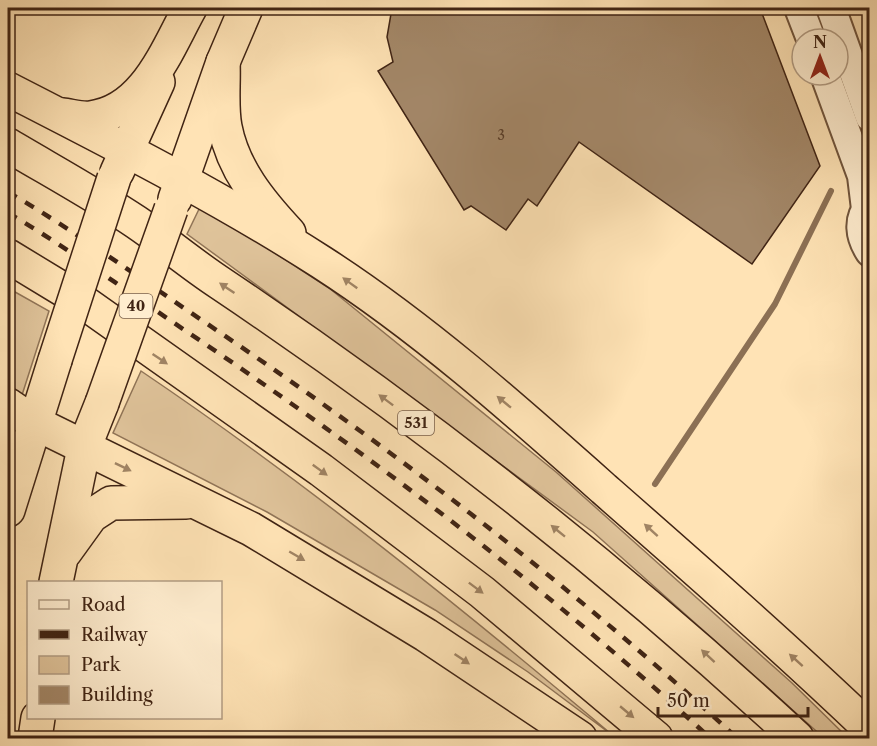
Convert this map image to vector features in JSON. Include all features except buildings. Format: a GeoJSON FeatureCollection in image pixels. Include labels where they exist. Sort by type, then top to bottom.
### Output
{"type":"FeatureCollection","features":[{"type":"Feature","properties":{"kind":"highway"},"geometry":{"type":"LineString","coordinates":[[58,115],[89,118],[113,112],[134,99],[152,77],[192,8]]}},
{"type":"Feature","properties":{"kind":"highway"},"geometry":{"type":"LineString","coordinates":[[8,507],[20,414],[55,360],[120,164],[192,8]]}},
{"type":"Feature","properties":{"kind":"highway","name":"40"},"geometry":{"type":"LineString","coordinates":[[57,572],[84,448],[223,62],[246,8]]}},
{"type":"Feature","properties":{"kind":"highway"},"geometry":{"type":"LineString","coordinates":[[223,62],[224,125],[233,160],[269,211],[321,262],[404,321],[520,415],[870,729]]}},
{"type":"Feature","properties":{"kind":"highway"},"geometry":{"type":"LineString","coordinates":[[8,88],[58,115],[120,164],[177,195],[321,262]]}},
{"type":"Feature","properties":{"kind":"highway","name":"531"},"geometry":{"type":"LineString","coordinates":[[8,145],[135,222],[378,393],[631,589],[797,738]]}},
{"type":"Feature","properties":{"kind":"highway"},"geometry":{"type":"LineString","coordinates":[[8,256],[82,301],[321,470],[482,592],[656,738]]}},
{"type":"Feature","properties":{"kind":"highway"},"geometry":{"type":"LineString","coordinates":[[20,414],[250,529],[426,634],[580,738]]}},
{"type":"Feature","properties":{"kind":"highway"},"geometry":{"type":"LineString","coordinates":[[57,572],[91,516],[111,503],[195,502]]}},
{"type":"Feature","properties":{"kind":"highway"},"geometry":{"type":"LineString","coordinates":[[36,738],[38,719]]}},
{"type":"Feature","properties":{"kind":"street"},"geometry":{"type":"LineString","coordinates":[[799,8],[806,27]]}},
{"type":"Feature","properties":{"kind":"street"},"geometry":{"type":"LineString","coordinates":[[831,8],[870,117]]}},
{"type":"Feature","properties":{"kind":"street"},"geometry":{"type":"LineString","coordinates":[[829,87],[862,176],[868,207],[861,231],[870,252]]}},
{"type":"Feature","properties":{"kind":"green space"},"geometry":{"type":"Polygon","coordinates":[[[201,205],[329,288],[556,472],[792,683],[848,738],[824,738],[593,532],[187,234],[201,205]]]}},
{"type":"Feature","properties":{"kind":"green space"},"geometry":{"type":"Polygon","coordinates":[[[8,288],[49,311],[22,395],[8,385],[8,288]]]}},
{"type":"Feature","properties":{"kind":"green space"},"geometry":{"type":"Polygon","coordinates":[[[141,371],[324,502],[501,642],[616,738],[528,672],[435,610],[267,512],[113,433],[141,371]]]}},
{"type":"Feature","properties":{"kind":"waterway"},"geometry":{"type":"LineString","coordinates":[[655,484],[775,304],[831,191]]}},
{"type":"Feature","properties":{"kind":"railway"},"geometry":{"type":"LineString","coordinates":[[8,192],[58,222],[273,369],[410,468],[478,519],[610,626],[737,738]]}},
{"type":"Feature","properties":{"kind":"railway"},"geometry":{"type":"LineString","coordinates":[[8,213],[77,256],[325,427],[391,476],[586,629],[710,738]]}}]}
